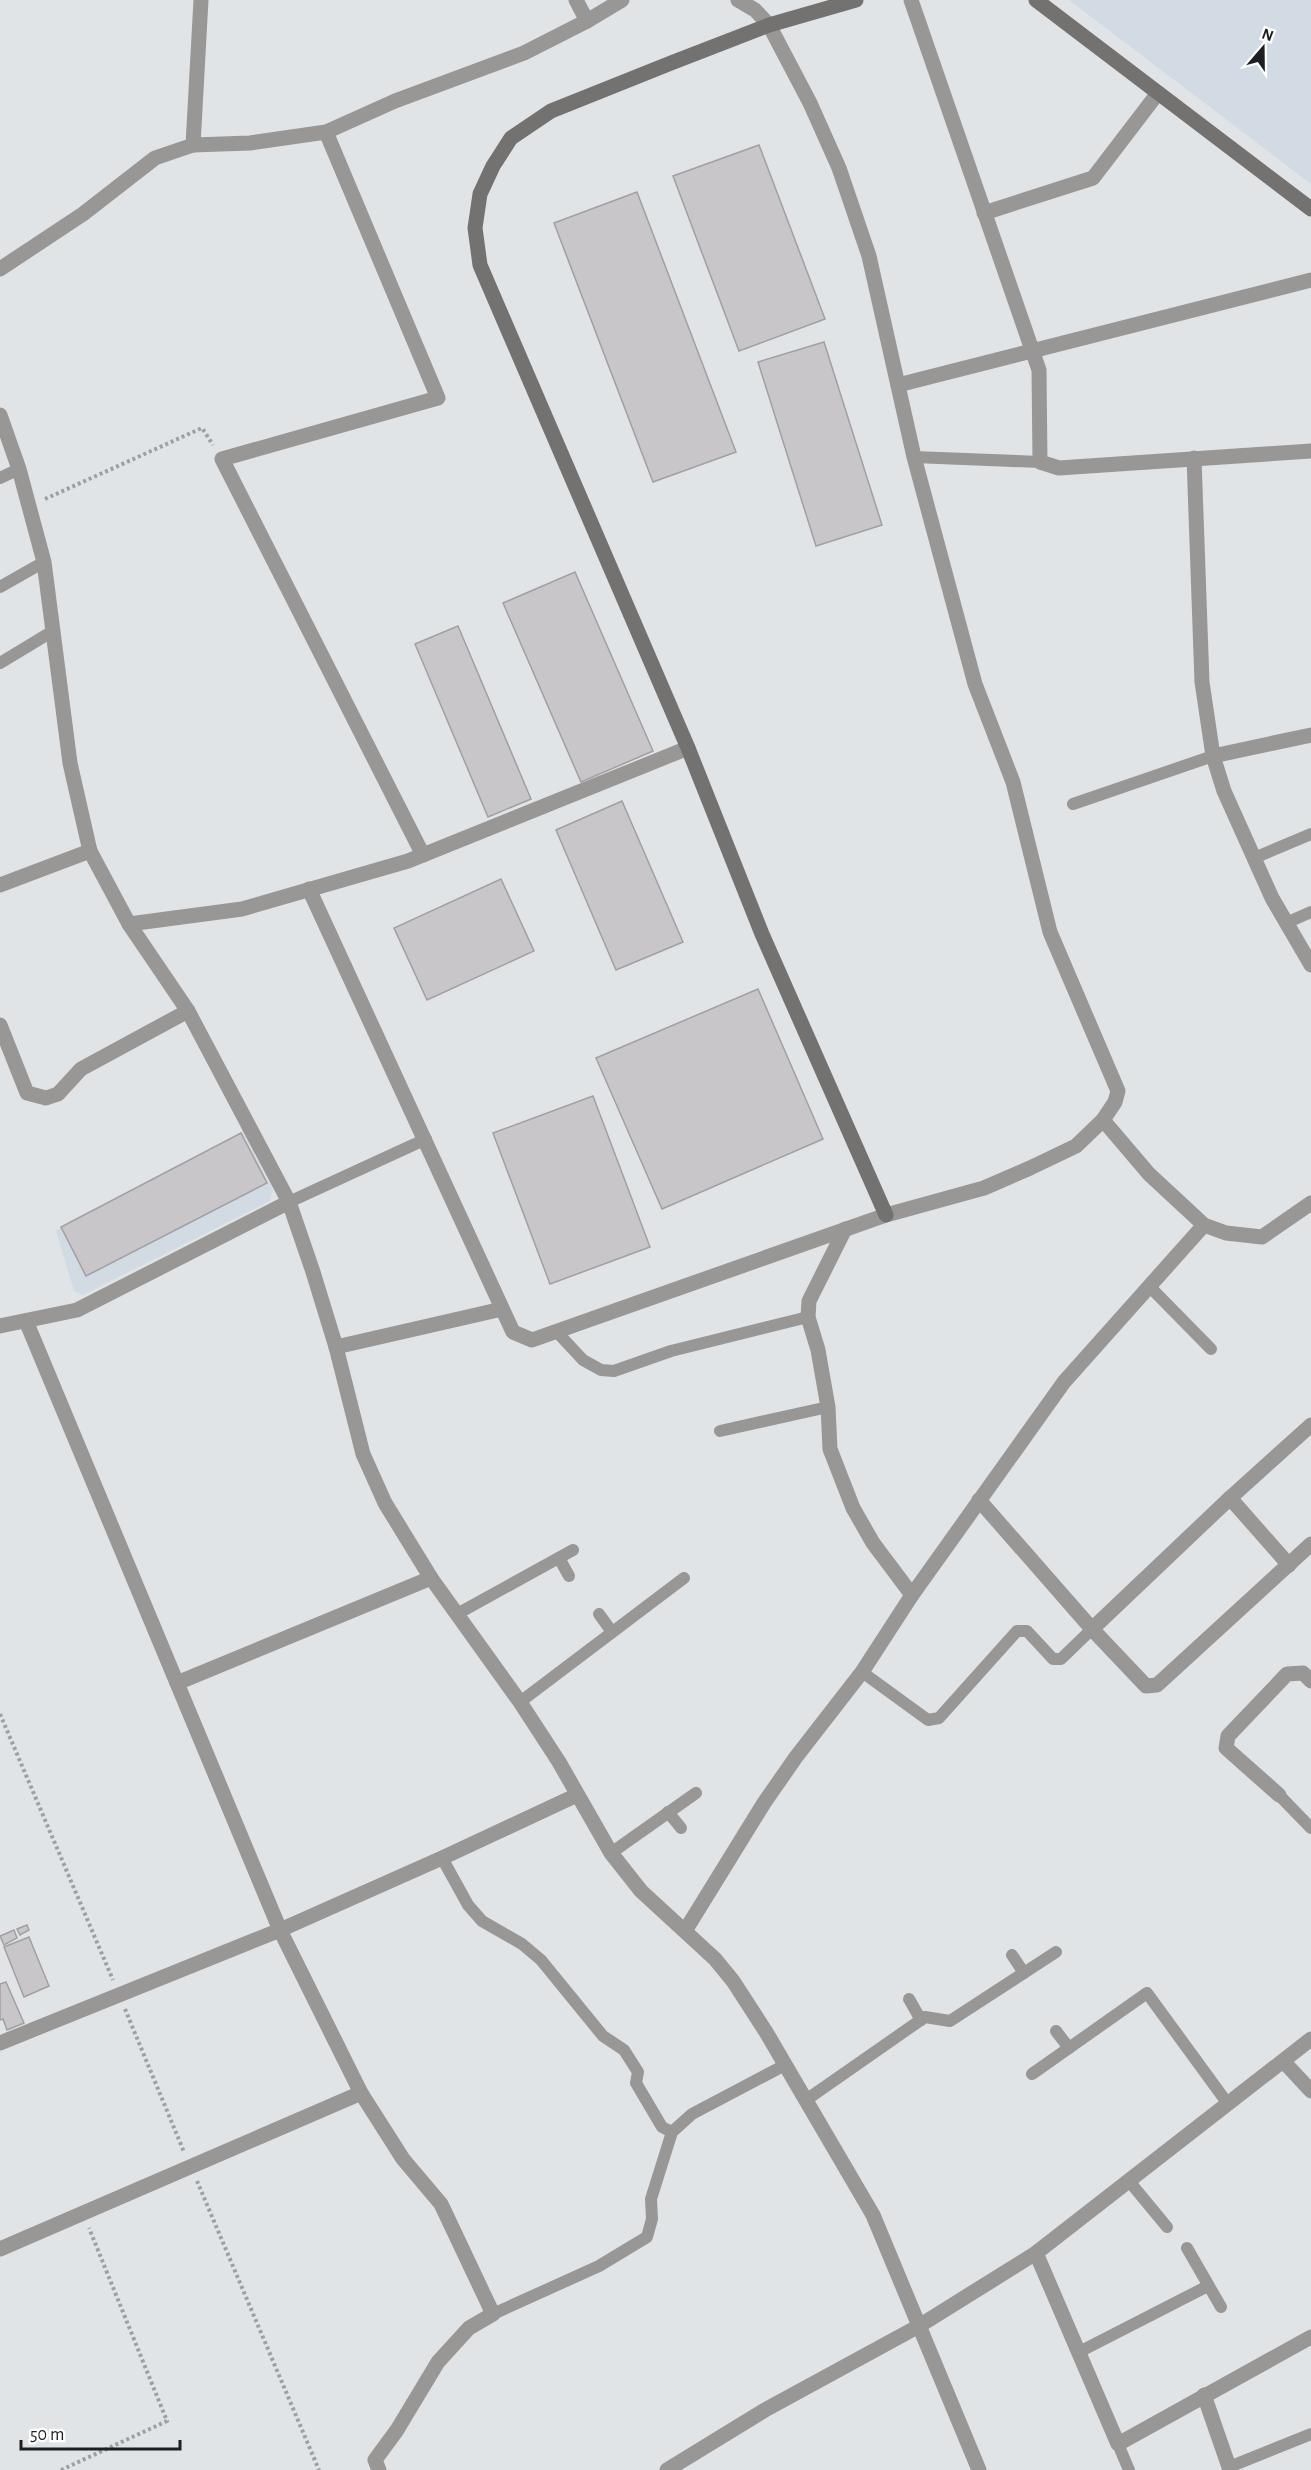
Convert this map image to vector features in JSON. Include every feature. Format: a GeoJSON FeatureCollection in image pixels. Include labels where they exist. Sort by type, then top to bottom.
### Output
{"type":"FeatureCollection","features":[{"type":"Feature","properties":{"kind":"street"},"geometry":{"type":"LineString","coordinates":[[193,145],[201,0]]}},
{"type":"Feature","properties":{"kind":"street"},"geometry":{"type":"LineString","coordinates":[[576,0],[587,21]]}},
{"type":"Feature","properties":{"kind":"street"},"geometry":{"type":"LineString","coordinates":[[0,269],[83,214],[155,158],[193,145],[250,143],[326,132],[395,101],[524,53],[587,21],[622,0]]}},
{"type":"Feature","properties":{"kind":"street"},"geometry":{"type":"LineString","coordinates":[[309,889],[513,1332],[532,1340],[886,1215],[984,1188],[1076,1146],[1102,1120],[1115,1102],[1118,1091],[1050,933],[1013,782],[975,684],[914,457],[869,256],[839,168],[810,103],[769,25],[755,10],[738,0]]}},
{"type":"Feature","properties":{"kind":"street"},"geometry":{"type":"LineString","coordinates":[[856,0],[769,25],[551,111],[511,138],[493,166],[480,194],[475,228],[480,265],[688,748],[762,934],[886,1215]]}},
{"type":"Feature","properties":{"kind":"street"},"geometry":{"type":"LineString","coordinates":[[911,0],[1040,370],[1040,462],[1059,468],[1311,451]]}},
{"type":"Feature","properties":{"kind":"street"},"geometry":{"type":"LineString","coordinates":[[1036,0],[1311,209]]}},
{"type":"Feature","properties":{"kind":"street"},"geometry":{"type":"LineString","coordinates":[[984,213],[1093,178],[1158,93]]}},
{"type":"Feature","properties":{"kind":"street"},"geometry":{"type":"LineString","coordinates":[[326,132],[438,398],[222,459],[423,855]]}},
{"type":"Feature","properties":{"kind":"street"},"geometry":{"type":"LineString","coordinates":[[898,386],[1311,280]]}},
{"type":"Feature","properties":{"kind":"street"},"geometry":{"type":"LineString","coordinates":[[0,415],[20,469],[44,562],[70,763],[90,851],[129,924],[188,1011],[289,1202],[336,1347],[363,1454],[385,1503],[431,1578],[520,1702],[559,1762],[611,1853],[641,1892],[715,1959],[733,1981],[785,2065],[873,2215],[979,2470]]}},
{"type":"Feature","properties":{"kind":"street"},"geometry":{"type":"LineString","coordinates":[[1194,458],[1202,682],[1213,756],[1224,791],[1254,858],[1286,923],[1311,965]]}},
{"type":"Feature","properties":{"kind":"street"},"geometry":{"type":"LineString","coordinates":[[1213,756],[1311,735]]}},
{"type":"Feature","properties":{"kind":"street"},"geometry":{"type":"LineString","coordinates":[[129,924],[242,909],[423,855],[688,748]]}},
{"type":"Feature","properties":{"kind":"street"},"geometry":{"type":"LineString","coordinates":[[0,885],[90,851]]}},
{"type":"Feature","properties":{"kind":"street"},"geometry":{"type":"LineString","coordinates":[[0,1025],[27,1093],[46,1098],[58,1094],[81,1069],[188,1011]]}},
{"type":"Feature","properties":{"kind":"street"},"geometry":{"type":"LineString","coordinates":[[1102,1120],[1149,1174],[1204,1225],[1226,1233],[1262,1237],[1311,1203]]}},
{"type":"Feature","properties":{"kind":"street"},"geometry":{"type":"LineString","coordinates":[[0,1326],[77,1310],[289,1202]]}},
{"type":"Feature","properties":{"kind":"street"},"geometry":{"type":"LineString","coordinates":[[685,1931],[796,1757],[862,1672],[912,1594],[1064,1382],[1204,1225]]}},
{"type":"Feature","properties":{"kind":"street"},"geometry":{"type":"LineString","coordinates":[[845,1229],[809,1301],[808,1317],[818,1350],[828,1407],[830,1449],[853,1508],[873,1543],[912,1594]]}},
{"type":"Feature","properties":{"kind":"street"},"geometry":{"type":"LineString","coordinates":[[336,1347],[502,1309]]}},
{"type":"Feature","properties":{"kind":"street"},"geometry":{"type":"LineString","coordinates":[[26,1321],[280,1930],[361,2093],[403,2159],[441,2204],[494,2314],[469,2328],[438,2362],[397,2430],[375,2460],[379,2470]]}},
{"type":"Feature","properties":{"kind":"street"},"geometry":{"type":"LineString","coordinates":[[1092,1629],[1230,1497],[1311,1425]]}},
{"type":"Feature","properties":{"kind":"street"},"geometry":{"type":"LineString","coordinates":[[1230,1497],[1289,1565]]}},
{"type":"Feature","properties":{"kind":"street"},"geometry":{"type":"LineString","coordinates":[[979,1500],[1092,1629],[1146,1686],[1157,1685],[1311,1544]]}},
{"type":"Feature","properties":{"kind":"street"},"geometry":{"type":"LineString","coordinates":[[177,1683],[431,1578]]}},
{"type":"Feature","properties":{"kind":"street"},"geometry":{"type":"LineString","coordinates":[[1279,1795],[1226,1748],[1228,1736],[1287,1674],[1303,1673],[1311,1681]]}},
{"type":"Feature","properties":{"kind":"street"},"geometry":{"type":"LineString","coordinates":[[0,2043],[280,1930],[577,1795]]}},
{"type":"Feature","properties":{"kind":"street"},"geometry":{"type":"LineString","coordinates":[[667,2470],[765,2410],[919,2326],[1036,2253],[1311,2039]]}},
{"type":"Feature","properties":{"kind":"street"},"geometry":{"type":"LineString","coordinates":[[1284,2062],[1311,2091]]}},
{"type":"Feature","properties":{"kind":"street"},"geometry":{"type":"LineString","coordinates":[[0,2249],[361,2093]]}},
{"type":"Feature","properties":{"kind":"street"},"geometry":{"type":"LineString","coordinates":[[1036,2253],[1118,2444],[1311,2337]]}},
{"type":"Feature","properties":{"kind":"street"},"geometry":{"type":"LineString","coordinates":[[1204,2395],[1229,2469]]}},
{"type":"Feature","properties":{"kind":"lane"},"geometry":{"type":"LineString","coordinates":[[914,457],[1040,462]]}},
{"type":"Feature","properties":{"kind":"lane"},"geometry":{"type":"LineString","coordinates":[[0,478],[20,469]]}},
{"type":"Feature","properties":{"kind":"lane"},"geometry":{"type":"LineString","coordinates":[[0,586],[44,562]]}},
{"type":"Feature","properties":{"kind":"lane"},"geometry":{"type":"LineString","coordinates":[[0,663],[53,631]]}},
{"type":"Feature","properties":{"kind":"lane"},"geometry":{"type":"LineString","coordinates":[[1073,804],[1213,756]]}},
{"type":"Feature","properties":{"kind":"lane"},"geometry":{"type":"LineString","coordinates":[[1254,858],[1311,834]]}},
{"type":"Feature","properties":{"kind":"lane"},"geometry":{"type":"LineString","coordinates":[[1286,923],[1311,912]]}},
{"type":"Feature","properties":{"kind":"lane"},"geometry":{"type":"LineString","coordinates":[[289,1202],[426,1139]]}},
{"type":"Feature","properties":{"kind":"lane"},"geometry":{"type":"LineString","coordinates":[[1149,1286],[1211,1348]]}},
{"type":"Feature","properties":{"kind":"lane"},"geometry":{"type":"LineString","coordinates":[[556,1331],[583,1360],[601,1370],[614,1371],[671,1351],[808,1317]]}},
{"type":"Feature","properties":{"kind":"lane"},"geometry":{"type":"LineString","coordinates":[[720,1431],[828,1407]]}},
{"type":"Feature","properties":{"kind":"lane"},"geometry":{"type":"LineString","coordinates":[[457,1614],[573,1550]]}},
{"type":"Feature","properties":{"kind":"lane"},"geometry":{"type":"LineString","coordinates":[[559,1558],[569,1576]]}},
{"type":"Feature","properties":{"kind":"lane"},"geometry":{"type":"LineString","coordinates":[[520,1702],[684,1578]]}},
{"type":"Feature","properties":{"kind":"lane"},"geometry":{"type":"LineString","coordinates":[[599,1614],[612,1632]]}},
{"type":"Feature","properties":{"kind":"lane"},"geometry":{"type":"LineString","coordinates":[[862,1672],[928,1720],[939,1718],[1017,1631],[1028,1631],[1053,1659],[1060,1659],[1092,1629]]}},
{"type":"Feature","properties":{"kind":"lane"},"geometry":{"type":"LineString","coordinates":[[611,1853],[696,1793]]}},
{"type":"Feature","properties":{"kind":"lane"},"geometry":{"type":"LineString","coordinates":[[1279,1795],[1311,1828]]}},
{"type":"Feature","properties":{"kind":"lane"},"geometry":{"type":"LineString","coordinates":[[669,1812],[681,1828]]}},
{"type":"Feature","properties":{"kind":"lane"},"geometry":{"type":"LineString","coordinates":[[442,1858],[468,1905],[482,1920],[522,1944],[541,1960],[603,2036],[624,2050],[638,2072],[636,2083],[662,2127],[672,2132]]}},
{"type":"Feature","properties":{"kind":"lane"},"geometry":{"type":"LineString","coordinates":[[806,2100],[921,2020],[925,2018],[950,2021],[1056,1952]]}},
{"type":"Feature","properties":{"kind":"lane"},"geometry":{"type":"LineString","coordinates":[[1012,1955],[1024,1973]]}},
{"type":"Feature","properties":{"kind":"lane"},"geometry":{"type":"LineString","coordinates":[[1032,2074],[1147,1993],[1228,2104]]}},
{"type":"Feature","properties":{"kind":"lane"},"geometry":{"type":"LineString","coordinates":[[909,1999],[921,2020]]}},
{"type":"Feature","properties":{"kind":"lane"},"geometry":{"type":"LineString","coordinates":[[1056,2031],[1069,2048]]}},
{"type":"Feature","properties":{"kind":"lane"},"geometry":{"type":"LineString","coordinates":[[494,2314],[599,2266],[647,2237],[652,2219],[651,2199],[672,2132],[693,2114],[785,2065]]}},
{"type":"Feature","properties":{"kind":"lane"},"geometry":{"type":"LineString","coordinates":[[1129,2181],[1167,2227]]}},
{"type":"Feature","properties":{"kind":"lane"},"geometry":{"type":"LineString","coordinates":[[1188,2248],[1221,2307]]}},
{"type":"Feature","properties":{"kind":"lane"},"geometry":{"type":"LineString","coordinates":[[1079,2352],[1208,2286]]}},
{"type":"Feature","properties":{"kind":"lane"},"geometry":{"type":"LineString","coordinates":[[1229,2469],[1311,2434]]}},
{"type":"Feature","properties":{"kind":"lane"},"geometry":{"type":"LineString","coordinates":[[1118,2444],[1129,2470]]}},
{"type":"Feature","properties":{"kind":"path"},"geometry":{"type":"LineString","coordinates":[[30,505],[202,428],[222,459]]}},
{"type":"Feature","properties":{"kind":"path"},"geometry":{"type":"LineString","coordinates":[[0,1714],[319,2470]]}},
{"type":"Feature","properties":{"kind":"path"},"geometry":{"type":"LineString","coordinates":[[61,2470],[166,2421],[83,2213]]}},
{"type":"Feature","properties":{"kind":"shaded area"},"geometry":{"type":"Polygon","coordinates":[[[1069,0],[1311,0],[1311,184],[1069,0]]]}},
{"type":"Feature","properties":{"kind":"shaded area"},"geometry":{"type":"Polygon","coordinates":[[[243,1131],[273,1190],[270,1201],[83,1295],[74,1291],[56,1231],[66,1223],[243,1131]]]}},
{"type":"Feature","properties":{"kind":"building"},"geometry":{"type":"Polygon","coordinates":[[[759,145],[825,319],[739,351],[673,176],[759,145]]]}},
{"type":"Feature","properties":{"kind":"building"},"geometry":{"type":"Polygon","coordinates":[[[637,192],[736,452],[653,482],[554,223],[637,192]]]}},
{"type":"Feature","properties":{"kind":"building"},"geometry":{"type":"Polygon","coordinates":[[[824,342],[882,525],[816,546],[758,362],[824,342]]]}},
{"type":"Feature","properties":{"kind":"building"},"geometry":{"type":"Polygon","coordinates":[[[575,572],[653,751],[581,782],[503,603],[575,572]]]}},
{"type":"Feature","properties":{"kind":"building"},"geometry":{"type":"Polygon","coordinates":[[[458,626],[531,799],[488,817],[415,644],[458,626]]]}},
{"type":"Feature","properties":{"kind":"building"},"geometry":{"type":"Polygon","coordinates":[[[622,801],[683,942],[616,970],[556,830],[622,801]]]}},
{"type":"Feature","properties":{"kind":"building"},"geometry":{"type":"Polygon","coordinates":[[[501,879],[534,951],[427,1000],[394,928],[501,879]]]}},
{"type":"Feature","properties":{"kind":"building"},"geometry":{"type":"Polygon","coordinates":[[[758,989],[823,1139],[662,1209],[596,1058],[758,989]]]}},
{"type":"Feature","properties":{"kind":"building"},"geometry":{"type":"Polygon","coordinates":[[[593,1096],[650,1247],[550,1284],[493,1133],[593,1096]]]}},
{"type":"Feature","properties":{"kind":"building"},"geometry":{"type":"Polygon","coordinates":[[[241,1133],[267,1183],[86,1276],[61,1227],[241,1133]]]}},
{"type":"Feature","properties":{"kind":"building"},"geometry":{"type":"Polygon","coordinates":[[[27,1925],[29,1930],[20,1935],[17,1929],[27,1925]]]}},
{"type":"Feature","properties":{"kind":"building"},"geometry":{"type":"Polygon","coordinates":[[[14,1930],[17,1938],[4,1945],[0,1936],[14,1930]]]}},
{"type":"Feature","properties":{"kind":"building"},"geometry":{"type":"Polygon","coordinates":[[[29,1937],[49,1986],[24,1997],[4,1947],[29,1937]]]}},
{"type":"Feature","properties":{"kind":"building"},"geometry":{"type":"Polygon","coordinates":[[[6,1982],[24,2023],[7,2030],[3,2019],[0,2020],[0,1984],[6,1982]]]}}]}
